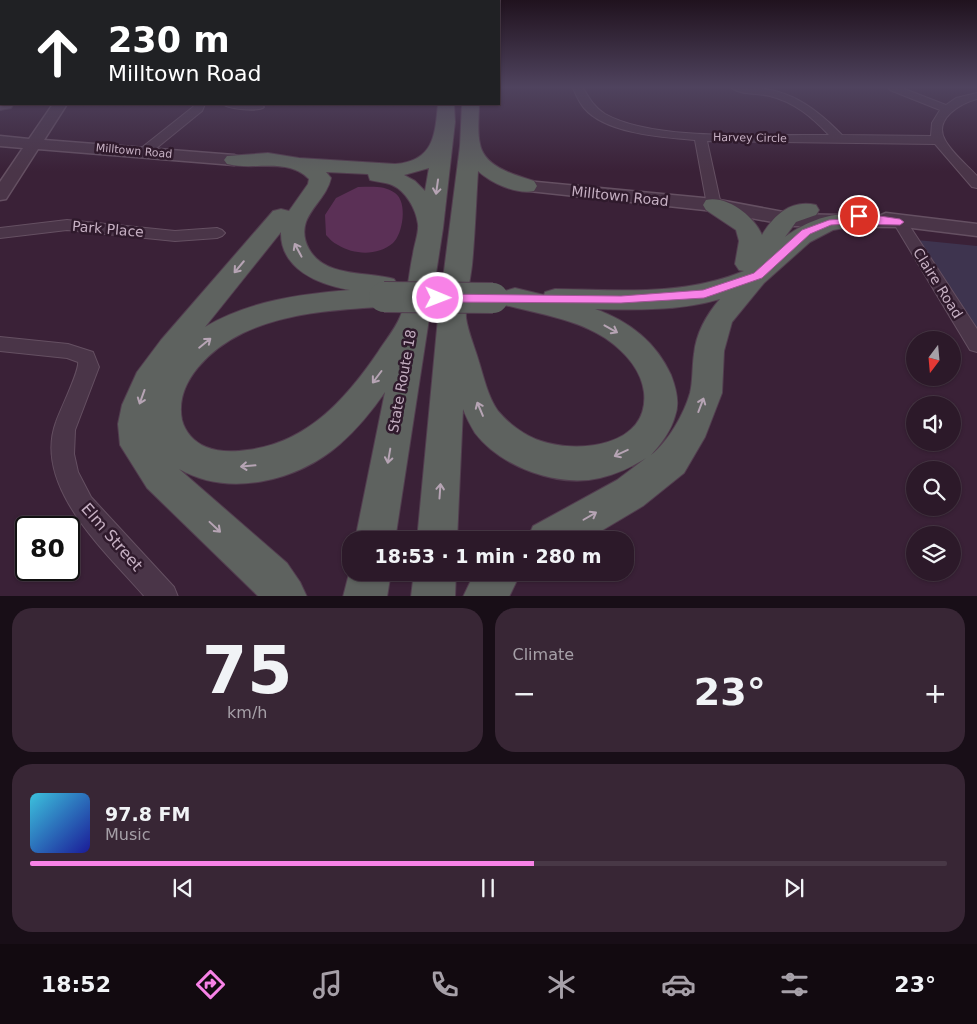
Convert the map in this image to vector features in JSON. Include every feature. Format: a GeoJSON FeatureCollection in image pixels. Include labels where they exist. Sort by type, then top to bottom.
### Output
{"type":"FeatureCollection","features":[{"type":"Feature","properties":{"kind":"highway","name":"State Route 18"},"geometry":{"type":"LineString","coordinates":[[377,531],[412,321],[430,228],[445,116]]}},
{"type":"Feature","properties":{"kind":"highway"},"geometry":{"type":"LineString","coordinates":[[438,531],[452,318],[470,146],[470,116]]}},
{"type":"Feature","properties":{"kind":"highway"},"geometry":{"type":"LineString","coordinates":[[234,160],[252,159],[298,164],[395,170],[410,169],[430,158],[443,142]]}},
{"type":"Feature","properties":{"kind":"highway"},"geometry":{"type":"LineString","coordinates":[[470,146],[481,165],[490,172],[526,186]]}},
{"type":"Feature","properties":{"kind":"highway"},"geometry":{"type":"LineString","coordinates":[[234,160],[284,170],[299,180],[300,187],[297,195],[281,216],[172,348],[148,381],[139,404],[135,424],[138,446],[160,476],[272,578],[284,596]]}},
{"type":"Feature","properties":{"kind":"highway"},"geometry":{"type":"LineString","coordinates":[[298,164],[309,168],[320,178],[315,195],[297,218],[293,229],[292,238],[299,255],[309,265],[336,278],[384,293]]}},
{"type":"Feature","properties":{"kind":"highway"},"geometry":{"type":"LineString","coordinates":[[315,195],[334,184],[354,178],[374,176],[397,180],[408,184],[420,198],[430,228]]}},
{"type":"Feature","properties":{"kind":"highway"},"geometry":{"type":"LineString","coordinates":[[464,214],[485,193],[504,188],[526,186]]}},
{"type":"Feature","properties":{"kind":"highway"},"geometry":{"type":"LineString","coordinates":[[714,205],[746,225],[751,233],[753,239],[753,270]]}},
{"type":"Feature","properties":{"kind":"highway"},"geometry":{"type":"LineString","coordinates":[[563,531],[630,493],[671,461],[693,426],[706,394],[709,351],[719,319],[736,297],[784,218],[797,211],[808,210]]}},
{"type":"Feature","properties":{"kind":"highway"},"geometry":{"type":"LineString","coordinates":[[281,216],[274,238],[275,246],[283,265],[294,274],[322,288],[384,293],[501,294],[621,300],[683,297],[704,294],[724,288],[806,232],[829,223],[848,221]]}},
{"type":"Feature","properties":{"kind":"highway"},"geometry":{"type":"LineString","coordinates":[[384,293],[290,307],[245,320],[215,335],[187,360],[169,387],[163,414],[166,429],[174,444],[193,458],[219,467],[248,468],[292,455],[311,445],[330,431],[364,396],[390,360],[412,321]]}},
{"type":"Feature","properties":{"kind":"highway"},"geometry":{"type":"LineString","coordinates":[[452,318],[485,420],[508,442],[532,454],[564,463],[585,463],[605,460],[637,445],[649,432],[657,419],[661,404],[661,392],[657,376],[651,363],[642,351],[629,339],[599,322],[563,310],[501,294]]}},
{"type":"Feature","properties":{"kind":"highway"},"geometry":{"type":"LineString","coordinates":[[366,596],[368,581]]}},
{"type":"Feature","properties":{"kind":"highway"},"geometry":{"type":"LineString","coordinates":[[433,596],[434,581]]}},
{"type":"Feature","properties":{"kind":"highway"},"geometry":{"type":"LineString","coordinates":[[485,596],[494,581]]}},
{"type":"Feature","properties":{"kind":"street"},"geometry":{"type":"LineString","coordinates":[[0,195],[53,116]]}},
{"type":"Feature","properties":{"kind":"street"},"geometry":{"type":"LineString","coordinates":[[144,152],[189,116]]}},
{"type":"Feature","properties":{"kind":"street","name":"Harvey Circle"},"geometry":{"type":"LineString","coordinates":[[602,116],[630,127],[700,138],[938,140]]}},
{"type":"Feature","properties":{"kind":"street"},"geometry":{"type":"LineString","coordinates":[[817,116],[839,139]]}},
{"type":"Feature","properties":{"kind":"street"},"geometry":{"type":"LineString","coordinates":[[941,116],[937,124],[938,140],[977,184]]}},
{"type":"Feature","properties":{"kind":"street"},"geometry":{"type":"LineString","coordinates":[[700,138],[714,205]]}},
{"type":"Feature","properties":{"kind":"street","name":"Milltown Road"},"geometry":{"type":"LineString","coordinates":[[0,141],[234,160]]}},
{"type":"Feature","properties":{"kind":"street","name":"Milltown Road"},"geometry":{"type":"LineString","coordinates":[[526,186],[714,205],[784,218],[900,222],[977,230]]}},
{"type":"Feature","properties":{"kind":"street","name":"Milltown Road"},"geometry":{"type":"LineString","coordinates":[[714,205],[734,204],[808,210],[876,217],[900,222]]}},
{"type":"Feature","properties":{"kind":"street","name":"Claire Road"},"geometry":{"type":"LineString","coordinates":[[900,222],[977,344]]}},
{"type":"Feature","properties":{"kind":"street","name":"Park Place"},"geometry":{"type":"LineString","coordinates":[[0,233],[68,225],[175,236],[217,233]]}},
{"type":"Feature","properties":{"kind":"street","name":"Elm Street"},"geometry":{"type":"LineString","coordinates":[[0,344],[68,351],[86,357],[90,367],[78,391],[64,430],[63,454],[67,474],[82,505],[164,596]]}},
{"type":"Feature","properties":{"kind":"shaded area"},"geometry":{"type":"Polygon","coordinates":[[[358,187],[377,187],[391,190],[399,197],[402,203],[403,218],[399,233],[393,243],[380,250],[366,253],[351,251],[336,244],[326,235],[325,215],[336,198],[358,187]]]}},
{"type":"Feature","properties":{"kind":"shaded area"},"geometry":{"type":"Polygon","coordinates":[[[907,239],[977,246],[977,339],[907,239]]]}},
{"type":"Feature","properties":{"kind":"route"},"geometry":{"type":"LineString","coordinates":[[438,298],[621,300],[704,294],[758,275],[806,232],[829,223],[848,221],[900,222],[859,216]]}}]}
